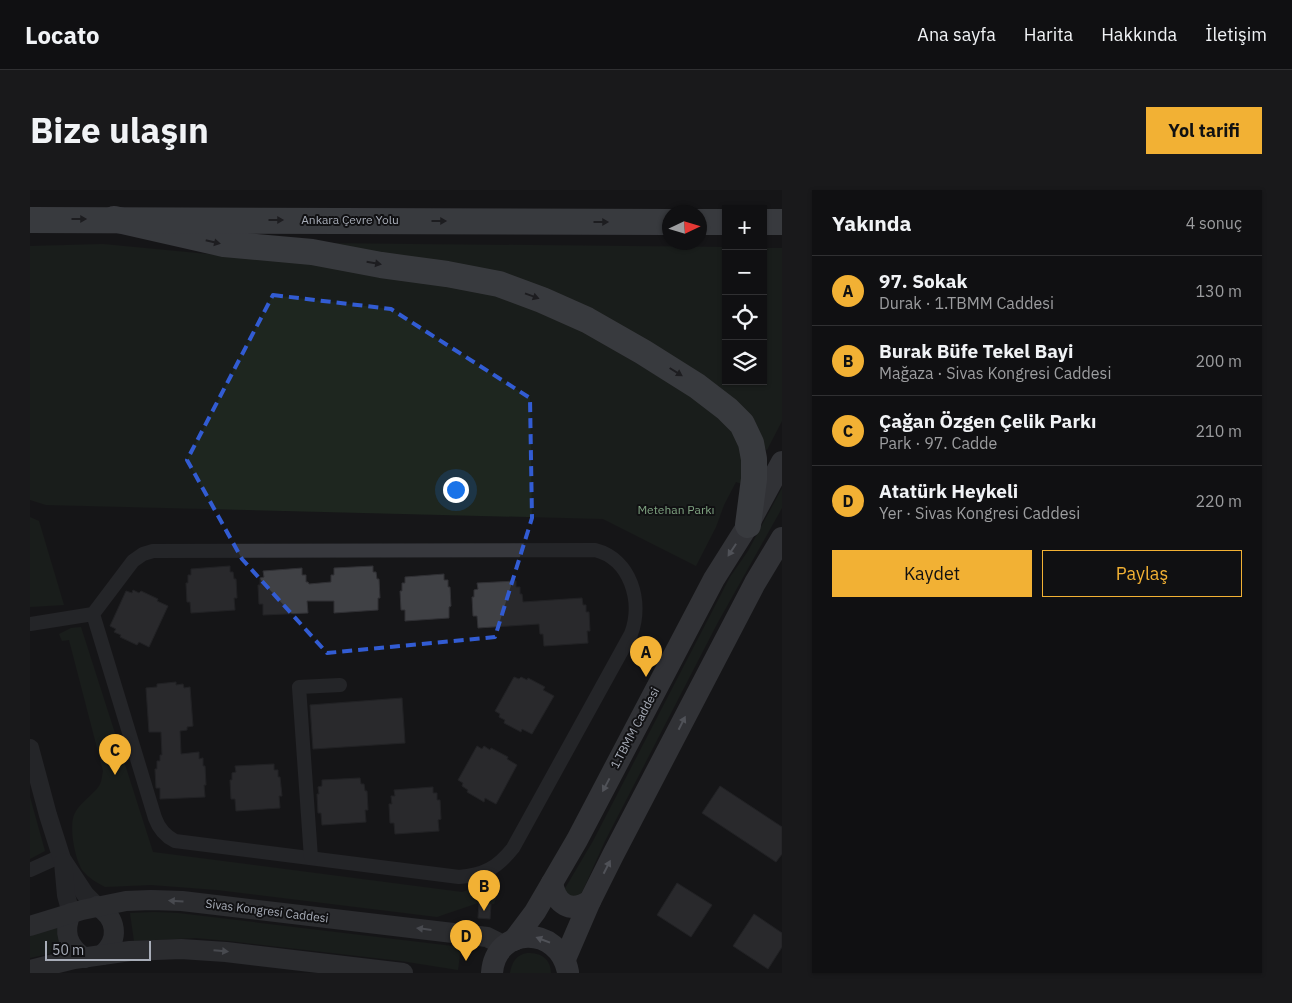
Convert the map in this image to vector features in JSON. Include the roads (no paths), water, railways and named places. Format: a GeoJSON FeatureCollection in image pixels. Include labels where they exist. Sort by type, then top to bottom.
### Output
{"type":"FeatureCollection","features":[{"type":"Feature","properties":{"kind":"highway"},"geometry":{"type":"LineString","coordinates":[[114,219],[224,244],[312,252],[499,284],[588,320],[697,386],[727,409],[742,424],[751,443],[754,459],[754,479],[748,525]]}},
{"type":"Feature","properties":{"kind":"highway","name":"Ankara Çevre Yolu"},"geometry":{"type":"LineString","coordinates":[[30,220],[662,222]]}},
{"type":"Feature","properties":{"kind":"highway"},"geometry":{"type":"LineString","coordinates":[[707,222],[722,222]]}},
{"type":"Feature","properties":{"kind":"highway"},"geometry":{"type":"LineString","coordinates":[[767,222],[782,222]]}},
{"type":"Feature","properties":{"kind":"main road","name":"1.TBMM Caddesi"},"geometry":{"type":"LineString","coordinates":[[492,973],[495,958],[535,912],[577,840],[714,579],[748,525],[782,462]]}},
{"type":"Feature","properties":{"kind":"main road"},"geometry":{"type":"LineString","coordinates":[[570,968],[590,901],[750,592],[781,542]]}},
{"type":"Feature","properties":{"kind":"main road"},"geometry":{"type":"LineString","coordinates":[[552,882],[555,894],[567,906],[583,906],[590,901]]}},
{"type":"Feature","properties":{"kind":"main road","name":"Sivas Kongresi Caddesi"},"geometry":{"type":"LineString","coordinates":[[30,926],[97,906],[132,900],[182,901],[487,937],[510,943]]}},
{"type":"Feature","properties":{"kind":"main road"},"geometry":{"type":"LineString","coordinates":[[94,956],[111,945],[114,939],[114,926],[108,914],[97,906]]}},
{"type":"Feature","properties":{"kind":"main road"},"geometry":{"type":"LineString","coordinates":[[71,913],[67,928],[68,936],[74,949],[94,956]]}},
{"type":"Feature","properties":{"kind":"main road"},"geometry":{"type":"LineString","coordinates":[[510,943],[525,937],[538,937],[558,949],[570,968]]}},
{"type":"Feature","properties":{"kind":"main road"},"geometry":{"type":"LineString","coordinates":[[30,970],[94,956],[150,949],[196,949],[402,973]]}},
{"type":"Feature","properties":{"kind":"street"},"geometry":{"type":"LineString","coordinates":[[30,624],[93,614],[133,561],[143,554],[153,551],[595,550],[609,554],[620,564],[628,576],[636,603],[634,625],[631,634],[512,848],[496,866],[472,876],[459,877],[175,841],[169,838],[158,826],[155,818],[93,614]]}},
{"type":"Feature","properties":{"kind":"street"},"geometry":{"type":"LineString","coordinates":[[311,858],[299,687],[340,685]]}},
{"type":"Feature","properties":{"kind":"street"},"geometry":{"type":"LineString","coordinates":[[30,748],[62,858],[66,894],[71,913]]}},
{"type":"Feature","properties":{"kind":"street"},"geometry":{"type":"LineString","coordinates":[[30,870],[62,858]]}},
{"type":"Feature","properties":{"kind":"street"},"geometry":{"type":"LineString","coordinates":[[62,858],[90,901],[97,906]]}},
{"type":"Feature","properties":{"kind":"place","name":"97. Sokak"},"geometry":{"type":"Point","coordinates":[646,677]}},
{"type":"Feature","properties":{"kind":"place","name":"Çağan Özgen Çelik Parkı"},"geometry":{"type":"Point","coordinates":[115,775]}},
{"type":"Feature","properties":{"kind":"place","name":"Burak Büfe Tekel Bayi"},"geometry":{"type":"Point","coordinates":[484,911]}},
{"type":"Feature","properties":{"kind":"place","name":"Atatürk Heykeli"},"geometry":{"type":"Point","coordinates":[466,961]}},
{"type":"Feature","properties":{"kind":"park label","name":"Metehan Parkı"},"geometry":{"type":"Point","coordinates":[676,510]}}]}
